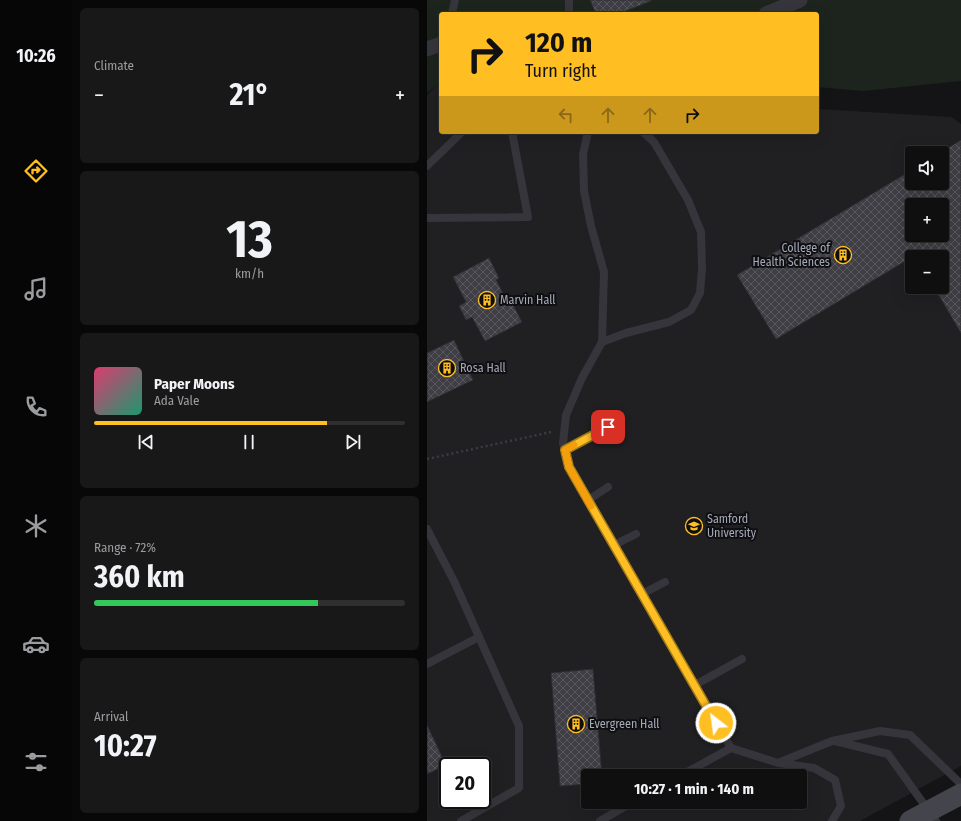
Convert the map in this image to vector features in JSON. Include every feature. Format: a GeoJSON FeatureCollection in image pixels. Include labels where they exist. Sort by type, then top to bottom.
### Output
{"type":"FeatureCollection","features":[{"type":"Feature","properties":{"kind":"main road"},"geometry":{"type":"LineString","coordinates":[[909,821],[932,816],[961,794]]}},
{"type":"Feature","properties":{"kind":"street"},"geometry":{"type":"LineString","coordinates":[[771,12],[801,0]]}},
{"type":"Feature","properties":{"kind":"street"},"geometry":{"type":"LineString","coordinates":[[427,49],[439,45]]}},
{"type":"Feature","properties":{"kind":"lane"},"geometry":{"type":"LineString","coordinates":[[452,12],[455,0]]}},
{"type":"Feature","properties":{"kind":"lane"},"geometry":{"type":"LineString","coordinates":[[569,0],[569,12]]}},
{"type":"Feature","properties":{"kind":"lane"},"geometry":{"type":"LineString","coordinates":[[427,166],[460,134]]}},
{"type":"Feature","properties":{"kind":"lane"},"geometry":{"type":"LineString","coordinates":[[427,218],[528,217],[512,134]]}},
{"type":"Feature","properties":{"kind":"lane"},"geometry":{"type":"LineString","coordinates":[[587,134],[583,154],[584,191],[591,226],[604,272],[602,342],[566,415],[563,443],[569,467],[731,748],[779,763],[814,768],[835,780],[841,806],[832,821]]}},
{"type":"Feature","properties":{"kind":"lane"},"geometry":{"type":"LineString","coordinates":[[602,342],[626,333],[669,322],[691,310],[700,293],[702,268],[701,232],[688,200],[654,142],[645,134]]}},
{"type":"Feature","properties":{"kind":"lane"},"geometry":{"type":"LineString","coordinates":[[565,450],[608,427]]}},
{"type":"Feature","properties":{"kind":"lane"},"geometry":{"type":"LineString","coordinates":[[588,500],[608,487]]}},
{"type":"Feature","properties":{"kind":"lane"},"geometry":{"type":"LineString","coordinates":[[427,529],[454,581],[519,726],[519,788],[461,821]]}},
{"type":"Feature","properties":{"kind":"lane"},"geometry":{"type":"LineString","coordinates":[[614,545],[636,534]]}},
{"type":"Feature","properties":{"kind":"lane"},"geometry":{"type":"LineString","coordinates":[[642,594],[665,582]]}},
{"type":"Feature","properties":{"kind":"lane"},"geometry":{"type":"LineString","coordinates":[[427,664],[479,637]]}},
{"type":"Feature","properties":{"kind":"lane"},"geometry":{"type":"LineString","coordinates":[[695,685],[742,659]]}},
{"type":"Feature","properties":{"kind":"lane"},"geometry":{"type":"LineString","coordinates":[[779,763],[832,741],[880,731],[910,735],[961,784]]}},
{"type":"Feature","properties":{"kind":"lane"},"geometry":{"type":"LineString","coordinates":[[832,741],[888,754],[932,816]]}},
{"type":"Feature","properties":{"kind":"lane"},"geometry":{"type":"LineString","coordinates":[[693,769],[731,748]]}},
{"type":"Feature","properties":{"kind":"lane"},"geometry":{"type":"LineString","coordinates":[[599,821],[620,809]]}},
{"type":"Feature","properties":{"kind":"path"},"geometry":{"type":"LineString","coordinates":[[427,459],[565,429]]}},
{"type":"Feature","properties":{"kind":"shaded area"},"geometry":{"type":"Polygon","coordinates":[[[427,0],[961,0],[961,81],[863,91],[819,87],[819,12],[439,12],[439,83],[427,93],[427,0]]]}},
{"type":"Feature","properties":{"kind":"shaded area","name":"Samford University"},"geometry":{"type":"Polygon","coordinates":[[[439,82],[439,134],[819,134],[819,109],[952,117],[961,124],[961,766],[860,821],[427,821],[427,95],[439,82]]]}},
{"type":"Feature","properties":{"kind":"building"},"geometry":{"type":"Polygon","coordinates":[[[590,0],[651,0],[623,12],[595,12],[590,0]]]}},
{"type":"Feature","properties":{"kind":"building","name":"College of Health Sciences"},"geometry":{"type":"Polygon","coordinates":[[[961,140],[961,333],[938,294],[949,294],[949,250],[905,250],[905,261],[776,339],[737,275],[905,174],[905,190],[949,190],[949,148],[961,140]]]}},
{"type":"Feature","properties":{"kind":"building","name":"Marvin Hall"},"geometry":{"type":"Polygon","coordinates":[[[489,258],[499,278],[496,280],[509,305],[512,303],[522,322],[485,341],[472,317],[466,320],[459,306],[466,302],[453,277],[489,258]]]}},
{"type":"Feature","properties":{"kind":"building","name":"Rosa Hall"},"geometry":{"type":"Polygon","coordinates":[[[454,340],[473,380],[427,402],[427,353],[454,340]]]}},
{"type":"Feature","properties":{"kind":"building","name":"Evergreen Hall"},"geometry":{"type":"Polygon","coordinates":[[[593,669],[601,769],[581,769],[581,784],[560,786],[551,673],[593,669]]]}},
{"type":"Feature","properties":{"kind":"building"},"geometry":{"type":"Polygon","coordinates":[[[427,725],[442,757],[439,757],[439,768],[427,774],[427,725]]]}},
{"type":"Feature","properties":{"kind":"slow traffic"},"geometry":{"type":"LineString","coordinates":[[574,445],[565,450],[569,467],[591,506]]}},
{"type":"Feature","properties":{"kind":"place","name":"College of Health Sciences"},"geometry":{"type":"Point","coordinates":[843,255]}},
{"type":"Feature","properties":{"kind":"place","name":"Marvin Hall"},"geometry":{"type":"Point","coordinates":[487,300]}},
{"type":"Feature","properties":{"kind":"place","name":"Rosa Hall"},"geometry":{"type":"Point","coordinates":[447,368]}},
{"type":"Feature","properties":{"kind":"place","name":"Samford University"},"geometry":{"type":"Point","coordinates":[694,526]}},
{"type":"Feature","properties":{"kind":"place","name":"Evergreen Hall"},"geometry":{"type":"Point","coordinates":[576,724]}},
{"type":"Feature","properties":{"kind":"route"},"geometry":{"type":"LineString","coordinates":[[608,427],[565,450],[569,467],[716,723]]}}]}
